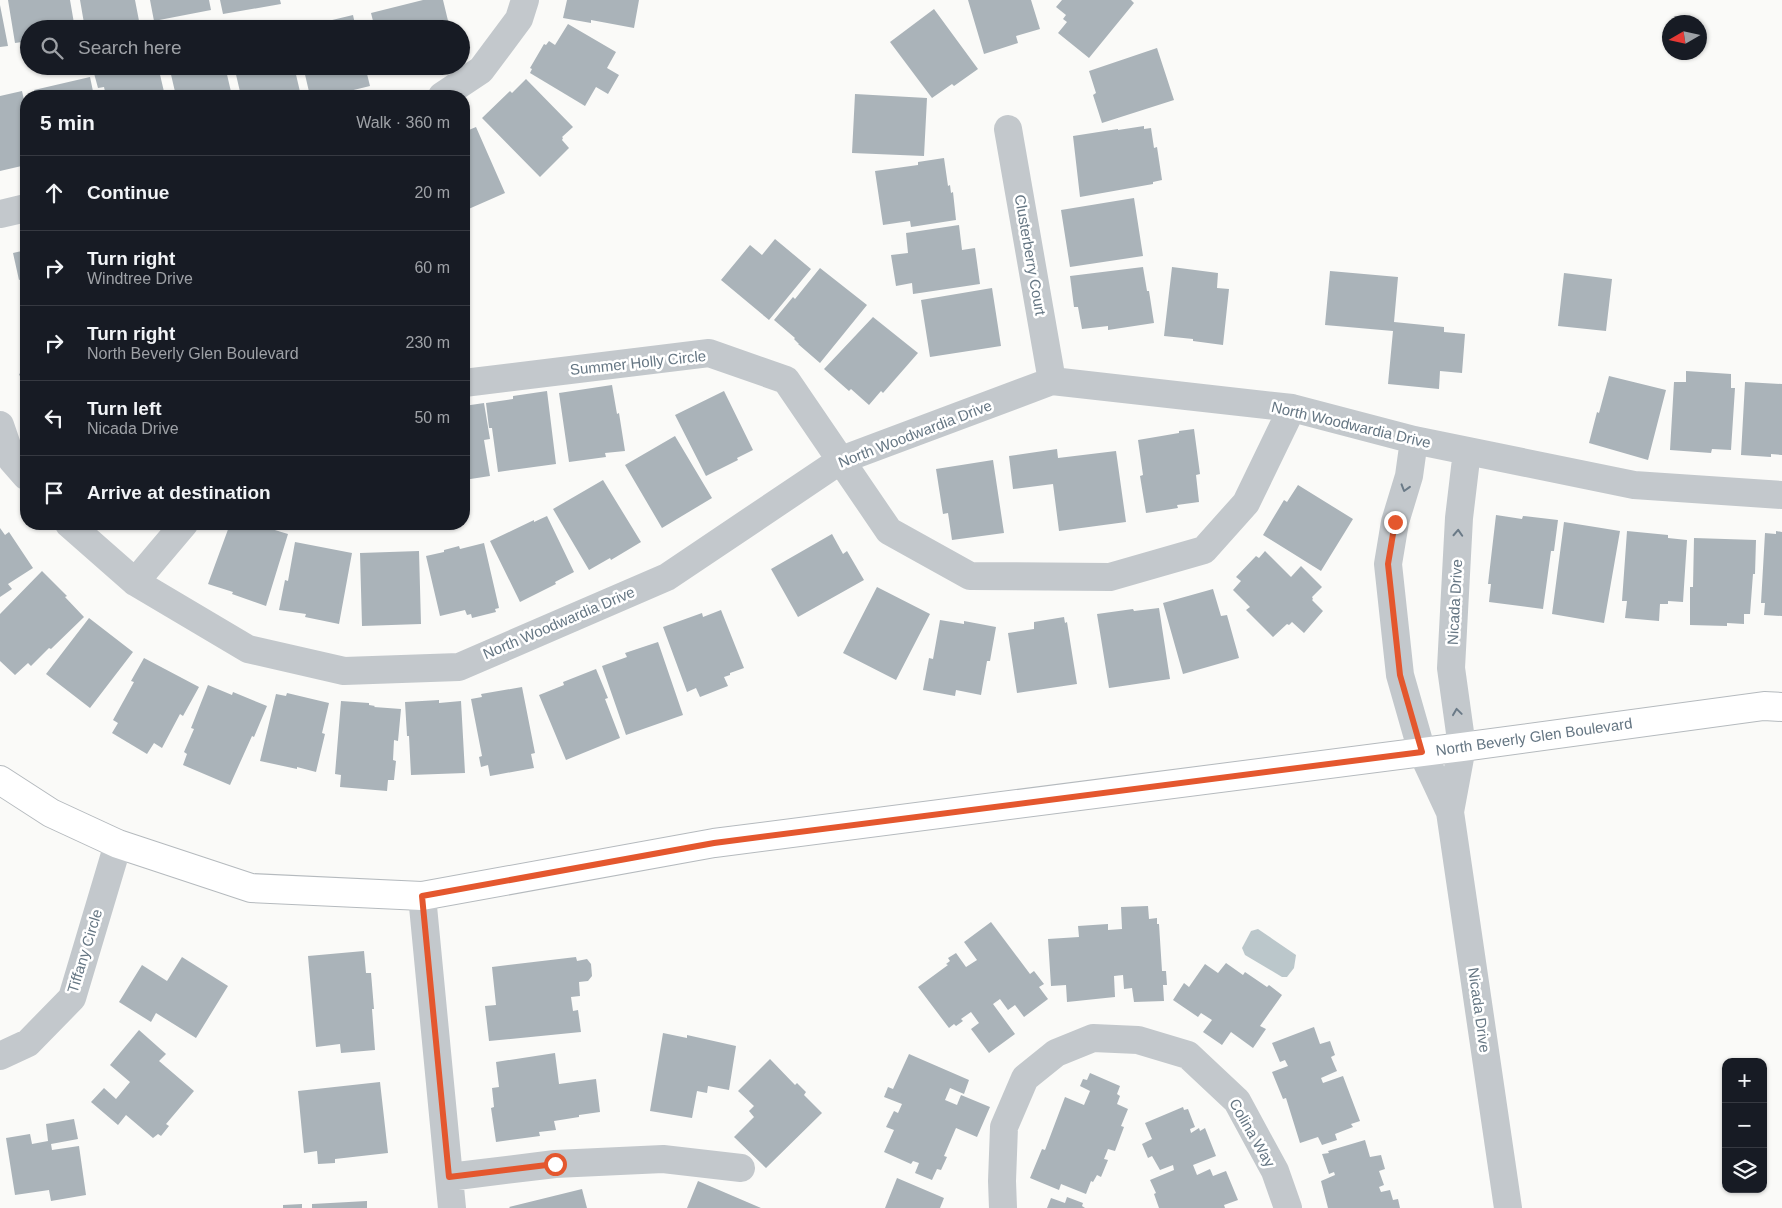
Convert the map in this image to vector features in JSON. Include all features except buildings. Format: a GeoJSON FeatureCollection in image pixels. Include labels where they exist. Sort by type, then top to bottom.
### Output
{"type":"FeatureCollection","features":[{"type":"Feature","properties":{"kind":"main road","name":"North Beverly Glen Boulevard"},"geometry":{"type":"LineString","coordinates":[[0,780],[51,813],[118,844],[251,888],[422,896],[714,843],[1462,747],[1764,706],[1782,707]]}},
{"type":"Feature","properties":{"kind":"street"},"geometry":{"type":"LineString","coordinates":[[451,90],[481,70],[518,19],[525,0]]}},
{"type":"Feature","properties":{"kind":"street","name":"Clusterberry Court"},"geometry":{"type":"LineString","coordinates":[[1008,129],[1052,381]]}},
{"type":"Feature","properties":{"kind":"street"},"geometry":{"type":"LineString","coordinates":[[0,214],[20,209]]}},
{"type":"Feature","properties":{"kind":"street","name":"Summer Holly Circle"},"geometry":{"type":"LineString","coordinates":[[470,383],[709,353],[786,380],[889,531],[970,576],[1110,577],[1204,550],[1246,503],[1292,408]]}},
{"type":"Feature","properties":{"kind":"street","name":"North Woodwardia Drive"},"geometry":{"type":"LineString","coordinates":[[76,530],[135,582],[248,649],[344,671],[459,667],[668,576],[841,460],[1052,381],[1292,408],[1414,440],[1634,485],[1782,495]]}},
{"type":"Feature","properties":{"kind":"street"},"geometry":{"type":"LineString","coordinates":[[0,425],[12,460],[20,469]]}},
{"type":"Feature","properties":{"kind":"street","name":"Nicada Drive"},"geometry":{"type":"LineString","coordinates":[[1414,440],[1409,476],[1395,522],[1388,564],[1400,675],[1422,752],[1450,812],[1508,1208]]}},
{"type":"Feature","properties":{"kind":"street","name":"Nicada Drive"},"geometry":{"type":"LineString","coordinates":[[1450,812],[1462,747],[1451,668],[1459,518],[1467,451]]}},
{"type":"Feature","properties":{"kind":"street"},"geometry":{"type":"LineString","coordinates":[[135,582],[179,530]]}},
{"type":"Feature","properties":{"kind":"street","name":"Tiffany Circle"},"geometry":{"type":"LineString","coordinates":[[0,1056],[28,1043],[72,998],[118,844]]}},
{"type":"Feature","properties":{"kind":"street"},"geometry":{"type":"LineString","coordinates":[[422,896],[452,1208]]}},
{"type":"Feature","properties":{"kind":"street","name":"Colina Way"},"geometry":{"type":"LineString","coordinates":[[1003,1208],[1004,1127],[1025,1078],[1056,1052],[1093,1038],[1138,1040],[1188,1055],[1238,1100],[1275,1171],[1288,1208]]}},
{"type":"Feature","properties":{"kind":"street"},"geometry":{"type":"LineString","coordinates":[[449,1177],[555,1164],[662,1159],[741,1168]]}},
{"type":"Feature","properties":{"kind":"shaded area"},"geometry":{"type":"Polygon","coordinates":[[[1258,929],[1296,955],[1294,968],[1287,977],[1282,977],[1245,955],[1242,948],[1251,931],[1258,929]]]}},
{"type":"Feature","properties":{"kind":"route"},"geometry":{"type":"LineString","coordinates":[[555,1164],[449,1177],[422,896],[714,843],[1422,752],[1400,675],[1388,564],[1395,522]]}}]}
